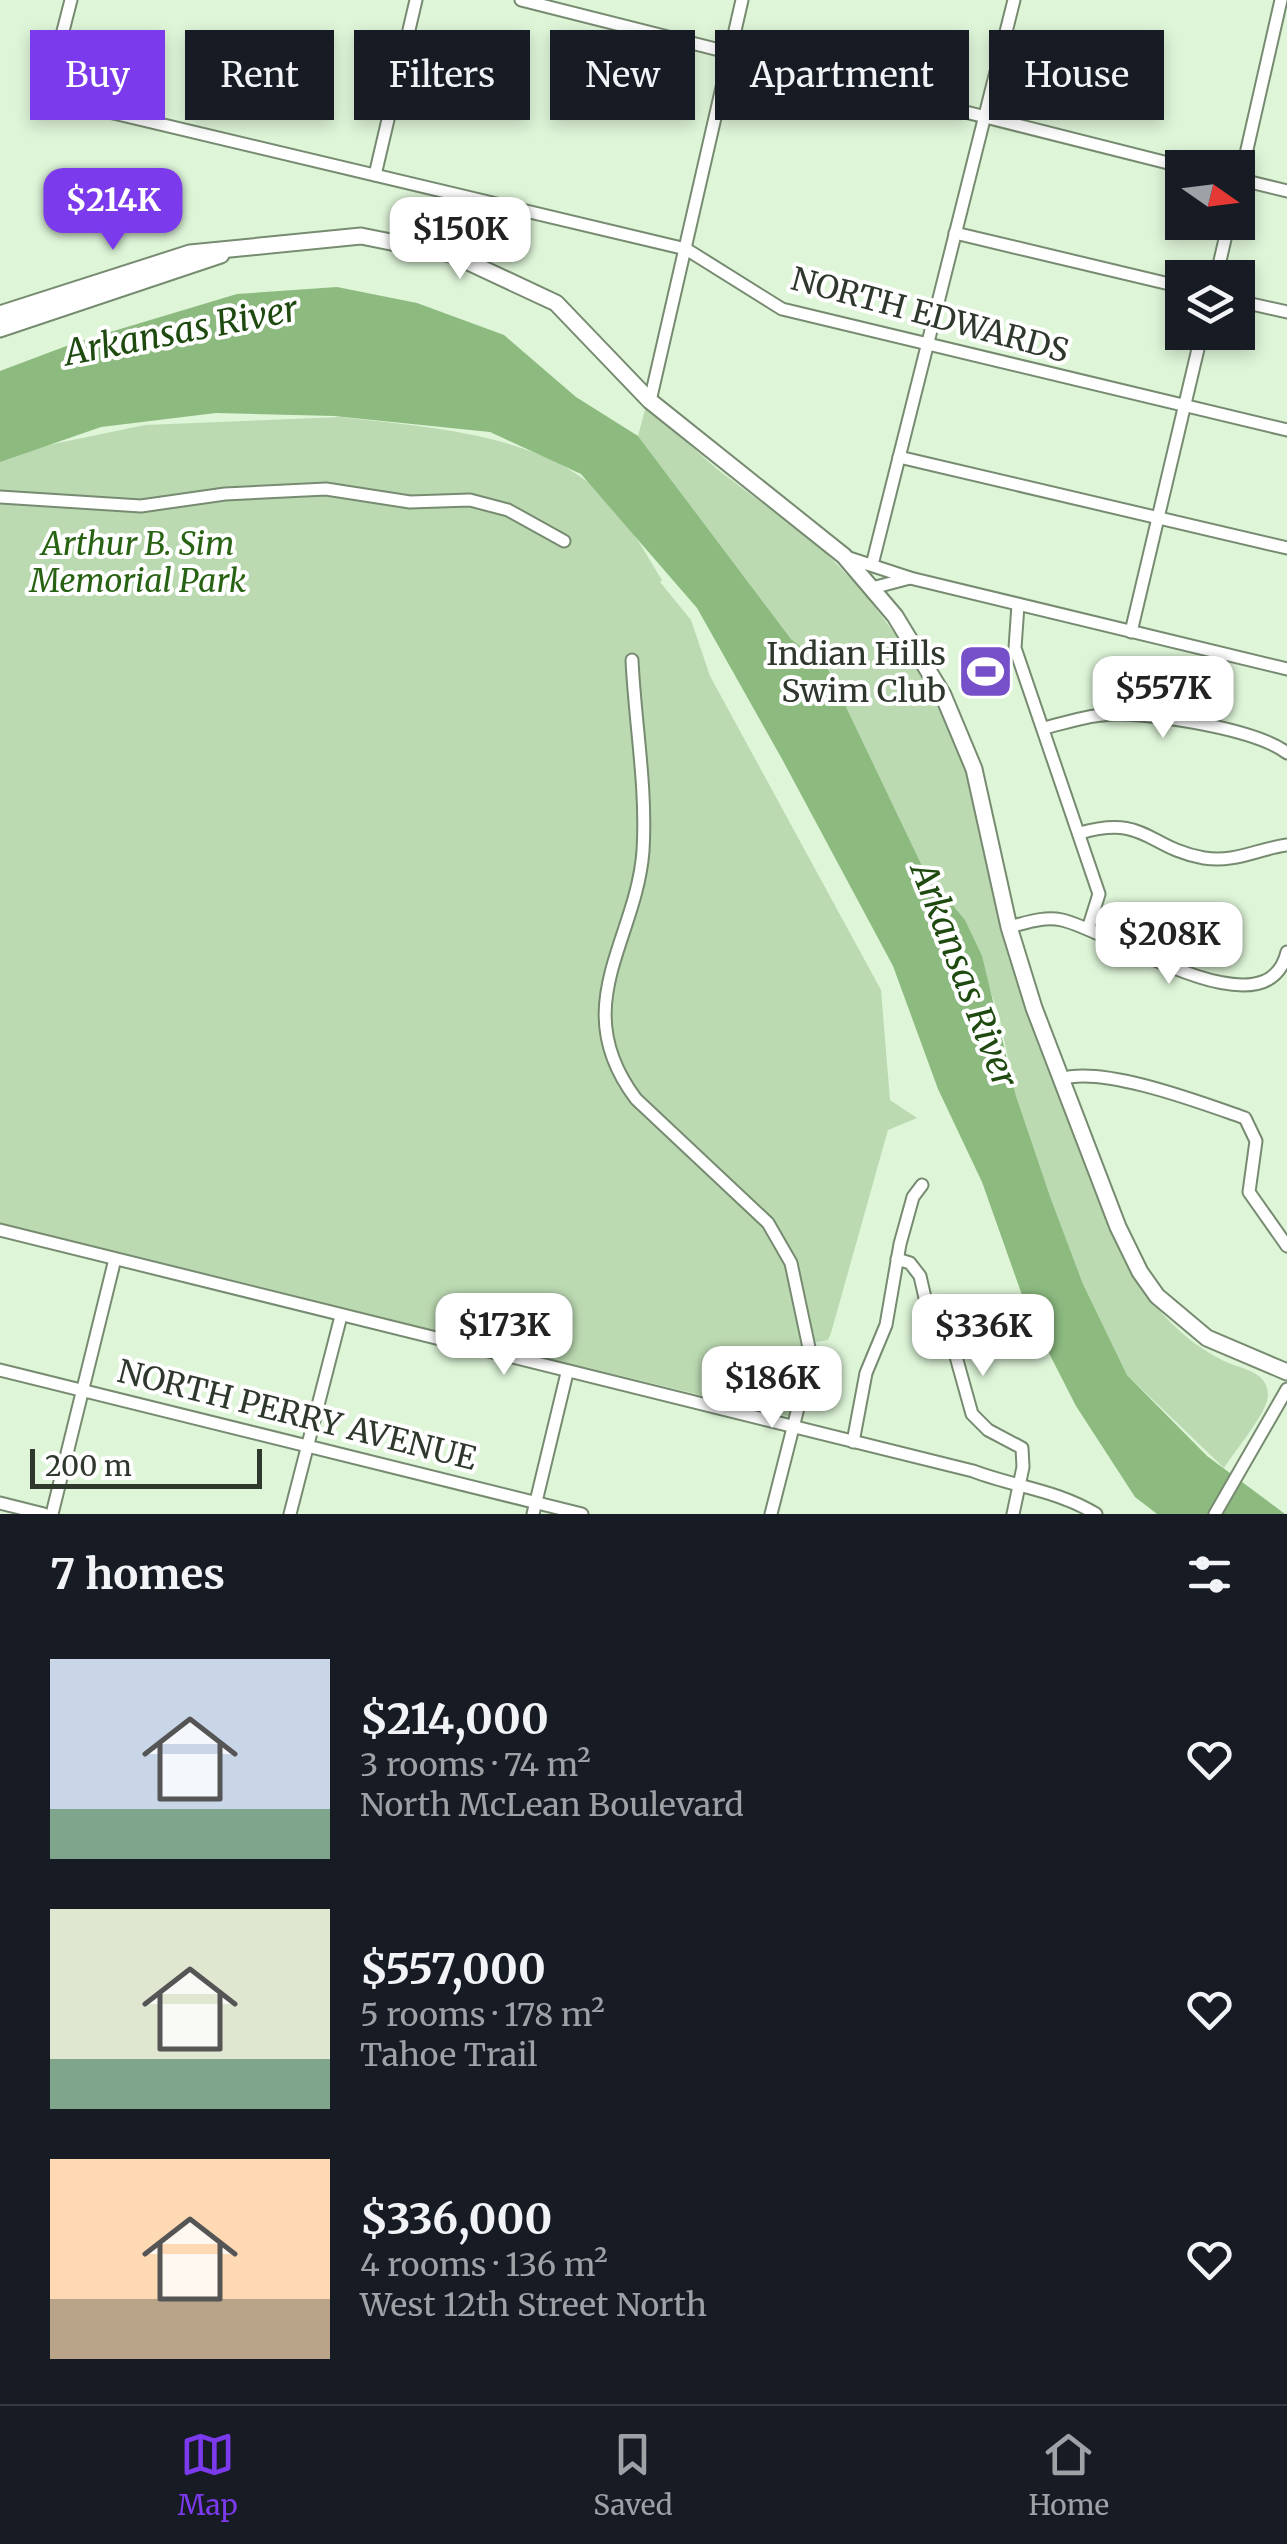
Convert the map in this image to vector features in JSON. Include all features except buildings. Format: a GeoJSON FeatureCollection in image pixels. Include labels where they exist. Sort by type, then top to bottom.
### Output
{"type":"FeatureCollection","features":[{"type":"Feature","properties":{"kind":"main road"},"geometry":{"type":"LineString","coordinates":[[0,314],[190,253],[362,236],[451,254],[507,276],[556,304],[650,400],[844,556],[872,588],[927,666],[960,733],[990,828],[1009,927],[1118,1228],[1158,1296],[1207,1338],[1287,1372]]}},
{"type":"Feature","properties":{"kind":"main road"},"geometry":{"type":"LineString","coordinates":[[0,329],[193,267],[238,248]]}},
{"type":"Feature","properties":{"kind":"street","name":"NORTH EDWARDS"},"geometry":{"type":"LineString","coordinates":[[71,0],[46,97],[686,249],[782,308],[1287,430]]}},
{"type":"Feature","properties":{"kind":"street"},"geometry":{"type":"LineString","coordinates":[[375,175],[416,0]]}},
{"type":"Feature","properties":{"kind":"street"},"geometry":{"type":"LineString","coordinates":[[521,0],[715,50]]}},
{"type":"Feature","properties":{"kind":"street"},"geometry":{"type":"LineString","coordinates":[[735,30],[742,0]]}},
{"type":"Feature","properties":{"kind":"street"},"geometry":{"type":"LineString","coordinates":[[872,565],[1014,0]]}},
{"type":"Feature","properties":{"kind":"street"},"geometry":{"type":"LineString","coordinates":[[1246,150],[1281,0]]}},
{"type":"Feature","properties":{"kind":"street"},"geometry":{"type":"LineString","coordinates":[[969,115],[1165,162]]}},
{"type":"Feature","properties":{"kind":"street"},"geometry":{"type":"LineString","coordinates":[[650,400],[715,117]]}},
{"type":"Feature","properties":{"kind":"street"},"geometry":{"type":"LineString","coordinates":[[1255,186],[1287,191]]}},
{"type":"Feature","properties":{"kind":"street"},"geometry":{"type":"LineString","coordinates":[[956,233],[1165,284]]}},
{"type":"Feature","properties":{"kind":"street"},"geometry":{"type":"LineString","coordinates":[[1255,304],[1287,312]]}},
{"type":"Feature","properties":{"kind":"street"},"geometry":{"type":"LineString","coordinates":[[1131,632],[1198,350]]}},
{"type":"Feature","properties":{"kind":"street"},"geometry":{"type":"LineString","coordinates":[[899,457],[1287,548]]}},
{"type":"Feature","properties":{"kind":"street"},"geometry":{"type":"LineString","coordinates":[[0,497],[141,506],[225,494],[326,489],[410,502],[470,500],[508,510],[564,541]]}},
{"type":"Feature","properties":{"kind":"street"},"geometry":{"type":"LineString","coordinates":[[844,556],[910,578],[1287,669]]}},
{"type":"Feature","properties":{"kind":"street"},"geometry":{"type":"LineString","coordinates":[[872,588],[910,578]]}},
{"type":"Feature","properties":{"kind":"street"},"geometry":{"type":"LineString","coordinates":[[1018,605],[1015,648],[1099,894],[1088,930]]}},
{"type":"Feature","properties":{"kind":"street"},"geometry":{"type":"LineString","coordinates":[[632,660],[644,792],[643,852],[635,894],[608,974],[608,1036],[620,1074],[647,1113],[768,1224],[791,1263],[811,1357],[771,1514]]}},
{"type":"Feature","properties":{"kind":"street"},"geometry":{"type":"LineString","coordinates":[[1044,728],[1095,716],[1140,716],[1254,737],[1287,753]]}},
{"type":"Feature","properties":{"kind":"street"},"geometry":{"type":"LineString","coordinates":[[1080,832],[1108,824],[1132,826],[1188,854],[1217,859],[1246,858],[1287,845]]}},
{"type":"Feature","properties":{"kind":"street"},"geometry":{"type":"LineString","coordinates":[[1009,927],[1048,918],[1234,986],[1265,982],[1284,966],[1287,952]]}},
{"type":"Feature","properties":{"kind":"street"},"geometry":{"type":"LineString","coordinates":[[1061,1079],[1076,1074],[1245,1118],[1256,1141],[1250,1192],[1287,1246]]}},
{"type":"Feature","properties":{"kind":"street"},"geometry":{"type":"LineString","coordinates":[[852,1442],[866,1372],[886,1324],[913,1197],[922,1185]]}},
{"type":"Feature","properties":{"kind":"street"},"geometry":{"type":"LineString","coordinates":[[0,1230],[972,1470],[1019,1488],[1058,1494],[1096,1514]]}},
{"type":"Feature","properties":{"kind":"street"},"geometry":{"type":"LineString","coordinates":[[0,1503],[48,1514],[115,1259]]}},
{"type":"Feature","properties":{"kind":"street"},"geometry":{"type":"LineString","coordinates":[[897,1259],[910,1263],[920,1276],[926,1302],[955,1353],[972,1414],[988,1430],[1022,1448],[1013,1514]]}},
{"type":"Feature","properties":{"kind":"street"},"geometry":{"type":"LineString","coordinates":[[290,1514],[341,1316]]}},
{"type":"Feature","properties":{"kind":"street","name":"NORTH PERRY AVENUE"},"geometry":{"type":"LineString","coordinates":[[0,1370],[308,1446],[534,1508],[582,1514]]}},
{"type":"Feature","properties":{"kind":"street"},"geometry":{"type":"LineString","coordinates":[[534,1508],[567,1373]]}},
{"type":"Feature","properties":{"kind":"street"},"geometry":{"type":"LineString","coordinates":[[1215,1514],[1287,1389]]}},
{"type":"Feature","properties":{"kind":"green space"},"geometry":{"type":"Polygon","coordinates":[[[646,406],[717,469],[818,545],[861,589],[920,667],[954,737],[969,779],[998,913],[1026,1009],[1133,1275],[1183,1334],[1222,1360],[1258,1375],[1267,1387],[1263,1411],[1224,1468],[1127,1375],[1083,1284],[1051,1199],[1016,1096],[999,1015],[965,920],[924,870],[827,667],[791,639],[638,436],[646,406]]]}},
{"type":"Feature","properties":{"kind":"green space","name":"Arthur B. Sim Memorial Park"},"geometry":{"type":"Polygon","coordinates":[[[341,417],[451,431],[525,449],[589,483],[615,508],[660,582],[691,620],[710,676],[881,990],[890,1100],[917,1118],[888,1130],[831,1333],[828,1340],[805,1344],[791,1417],[0,1225],[0,455],[145,425],[341,417]]]}},
{"type":"Feature","properties":{"kind":"water","name":"Arkansas River"},"geometry":{"type":"Polygon","coordinates":[[[337,287],[417,303],[504,335],[576,397],[638,436],[791,639],[827,667],[924,870],[965,920],[982,956],[1016,1096],[1051,1199],[1083,1284],[1127,1375],[1207,1456],[1285,1514],[1157,1514],[1135,1497],[1076,1406],[1028,1312],[982,1182],[938,1089],[893,966],[782,759],[697,608],[581,474],[490,432],[334,416],[216,413],[101,427],[0,462],[0,371],[77,342],[237,294],[337,287]]]}},
{"type":"Feature","properties":{"kind":"place","name":"Indian Hills Swim Club"},"geometry":{"type":"Point","coordinates":[985,672]}}]}
